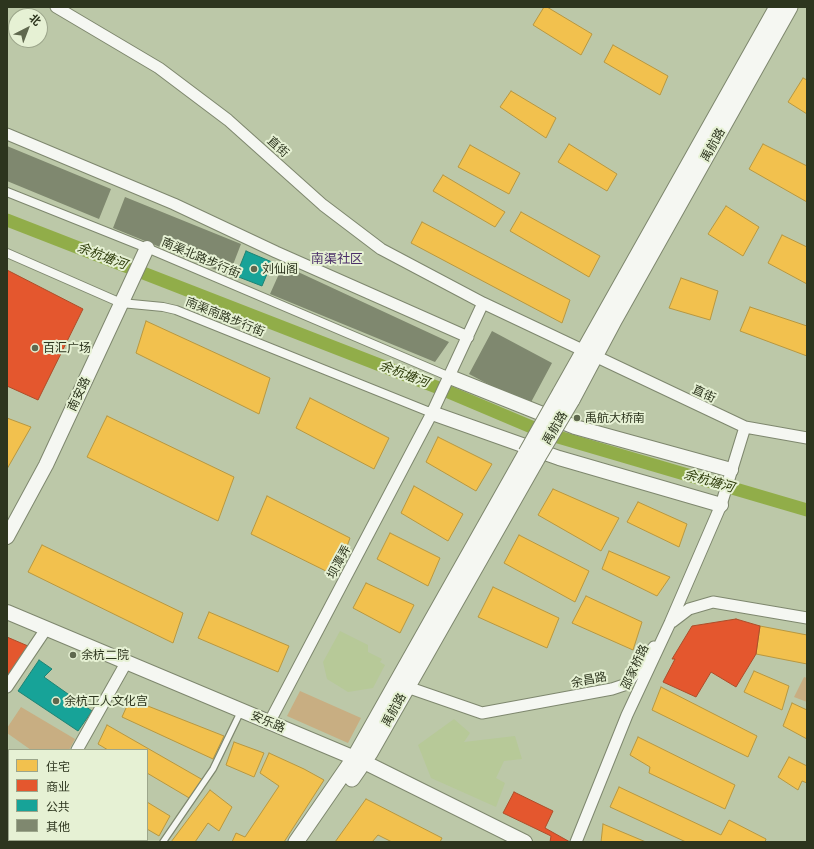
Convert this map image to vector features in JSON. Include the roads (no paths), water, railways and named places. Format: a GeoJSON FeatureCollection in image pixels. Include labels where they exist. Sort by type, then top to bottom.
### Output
{"type":"FeatureCollection","features":[{"type":"Feature","properties":{"kind":"main road"},"geometry":{"type":"LineString","coordinates":[[610,316],[777,7]]}},
{"type":"Feature","properties":{"kind":"main road","name":"禹航路"},"geometry":{"type":"LineString","coordinates":[[296,842],[359,760],[610,316],[790,7]]}},
{"type":"Feature","properties":{"kind":"main road","name":"禹航路"},"geometry":{"type":"LineString","coordinates":[[307,842],[407,687],[531,456]]}},
{"type":"Feature","properties":{"kind":"street","name":"直街"},"geometry":{"type":"LineString","coordinates":[[56,7],[159,68],[178,82],[228,120],[323,205],[381,249],[483,303],[745,427],[807,438]]}},
{"type":"Feature","properties":{"kind":"street"},"geometry":{"type":"LineString","coordinates":[[7,134],[174,204],[276,252],[468,337]]}},
{"type":"Feature","properties":{"kind":"street","name":"南渠北路步行街"},"geometry":{"type":"LineString","coordinates":[[7,192],[147,248],[449,380]]}},
{"type":"Feature","properties":{"kind":"street","name":"南安路"},"geometry":{"type":"LineString","coordinates":[[7,537],[46,465],[147,248]]}},
{"type":"Feature","properties":{"kind":"street","name":"南渠南路步行街"},"geometry":{"type":"LineString","coordinates":[[7,253],[122,300],[176,310],[432,413]]}},
{"type":"Feature","properties":{"kind":"street","name":"坝潭弄"},"geometry":{"type":"LineString","coordinates":[[270,723],[449,380],[483,303]]}},
{"type":"Feature","properties":{"kind":"street"},"geometry":{"type":"LineString","coordinates":[[449,380],[575,427],[731,470]]}},
{"type":"Feature","properties":{"kind":"street"},"geometry":{"type":"LineString","coordinates":[[432,413],[559,458],[721,505]]}},
{"type":"Feature","properties":{"kind":"street","name":"邵家桥路"},"geometry":{"type":"LineString","coordinates":[[576,842],[627,715],[670,623],[721,505],[745,427]]}},
{"type":"Feature","properties":{"kind":"street","name":"余昌路"},"geometry":{"type":"LineString","coordinates":[[407,687],[482,713],[612,689],[627,684],[670,623],[689,609],[713,602],[807,618]]}},
{"type":"Feature","properties":{"kind":"street","name":"安乐路"},"geometry":{"type":"LineString","coordinates":[[7,612],[359,760],[525,842]]}},
{"type":"Feature","properties":{"kind":"street"},"geometry":{"type":"LineString","coordinates":[[7,687],[46,629]]}},
{"type":"Feature","properties":{"kind":"street"},"geometry":{"type":"LineString","coordinates":[[78,749],[126,663]]}},
{"type":"Feature","properties":{"kind":"lane"},"geometry":{"type":"LineString","coordinates":[[163,842],[213,769],[241,711]]}},
{"type":"Feature","properties":{"kind":"waterway","name":"余杭塘河"},"geometry":{"type":"LineString","coordinates":[[7,220],[444,390],[548,434],[807,510]]}},
{"type":"Feature","properties":{"kind":"place","name":"刘仙阁"},"geometry":{"type":"Point","coordinates":[254,269]}},
{"type":"Feature","properties":{"kind":"place","name":"百汇广场"},"geometry":{"type":"Point","coordinates":[35,348]}},
{"type":"Feature","properties":{"kind":"place","name":"禹航大桥南"},"geometry":{"type":"Point","coordinates":[577,418]}},
{"type":"Feature","properties":{"kind":"place","name":"余杭二院"},"geometry":{"type":"Point","coordinates":[73,655]}},
{"type":"Feature","properties":{"kind":"place","name":"余杭工人文化宫"},"geometry":{"type":"Point","coordinates":[56,701]}},
{"type":"Feature","properties":{"kind":"district","name":"南渠社区"},"geometry":{"type":"Point","coordinates":[337,259]}}]}
